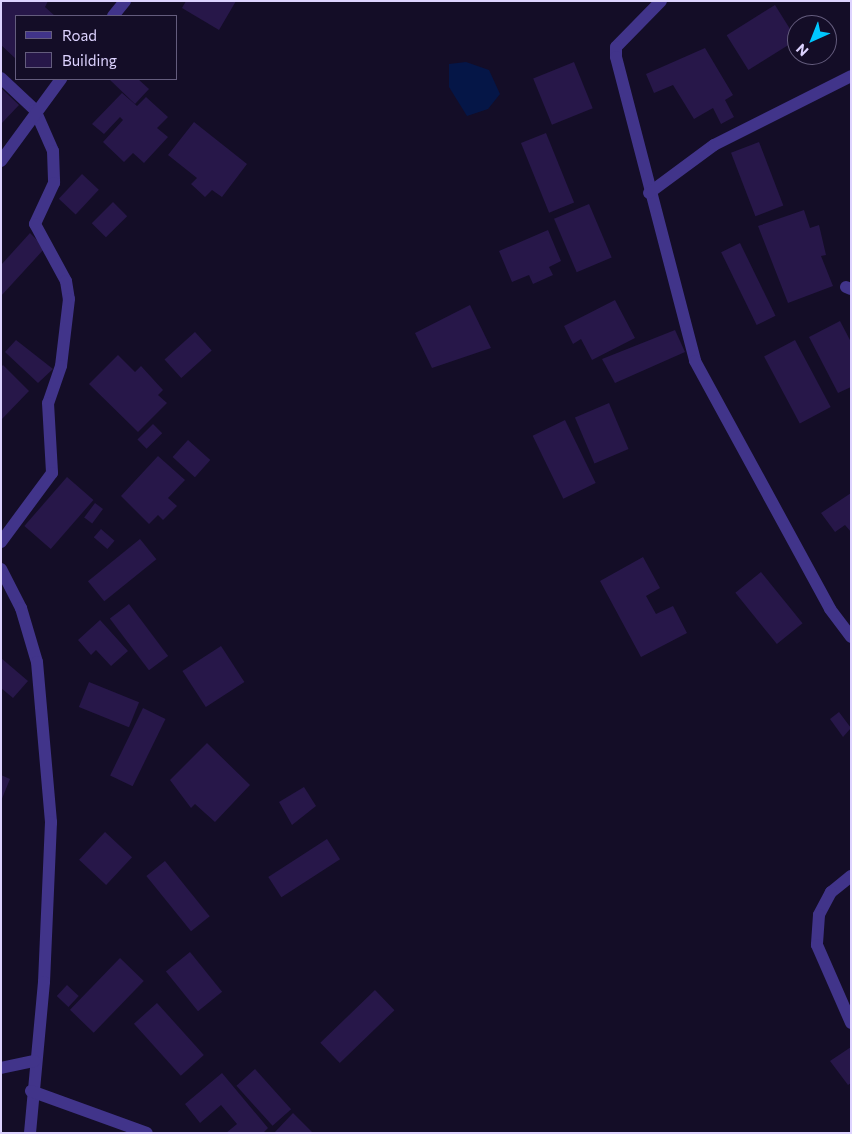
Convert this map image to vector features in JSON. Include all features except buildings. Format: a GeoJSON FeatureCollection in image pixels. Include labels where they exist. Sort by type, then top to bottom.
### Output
{"type":"FeatureCollection","features":[{"type":"Feature","properties":{"kind":"street"},"geometry":{"type":"LineString","coordinates":[[114,15],[125,1]]}},
{"type":"Feature","properties":{"kind":"street"},"geometry":{"type":"LineString","coordinates":[[661,1],[616,47],[649,193],[695,361],[825,601],[851,637]]}},
{"type":"Feature","properties":{"kind":"street"},"geometry":{"type":"LineString","coordinates":[[649,193],[714,145],[851,76]]}},
{"type":"Feature","properties":{"kind":"street"},"geometry":{"type":"LineString","coordinates":[[1,78],[35,110],[51,144],[54,183],[35,224],[66,282],[66,337],[48,403],[52,474],[1,542]]}},
{"type":"Feature","properties":{"kind":"street"},"geometry":{"type":"LineString","coordinates":[[1,160],[35,110],[60,80]]}},
{"type":"Feature","properties":{"kind":"street"},"geometry":{"type":"LineString","coordinates":[[1,569],[21,608],[37,662],[51,822],[44,982],[34,1061],[30,1133]]}},
{"type":"Feature","properties":{"kind":"street"},"geometry":{"type":"LineString","coordinates":[[851,876],[832,892],[819,915],[817,945],[851,1023]]}},
{"type":"Feature","properties":{"kind":"street"},"geometry":{"type":"LineString","coordinates":[[1,1068],[34,1061]]}},
{"type":"Feature","properties":{"kind":"street"},"geometry":{"type":"LineString","coordinates":[[32,1091],[147,1133]]}},
{"type":"Feature","properties":{"kind":"shaded area"},"geometry":{"type":"Polygon","coordinates":[[[466,62],[489,70],[500,94],[488,109],[467,116],[449,87],[449,64],[466,62]]]}}]}
